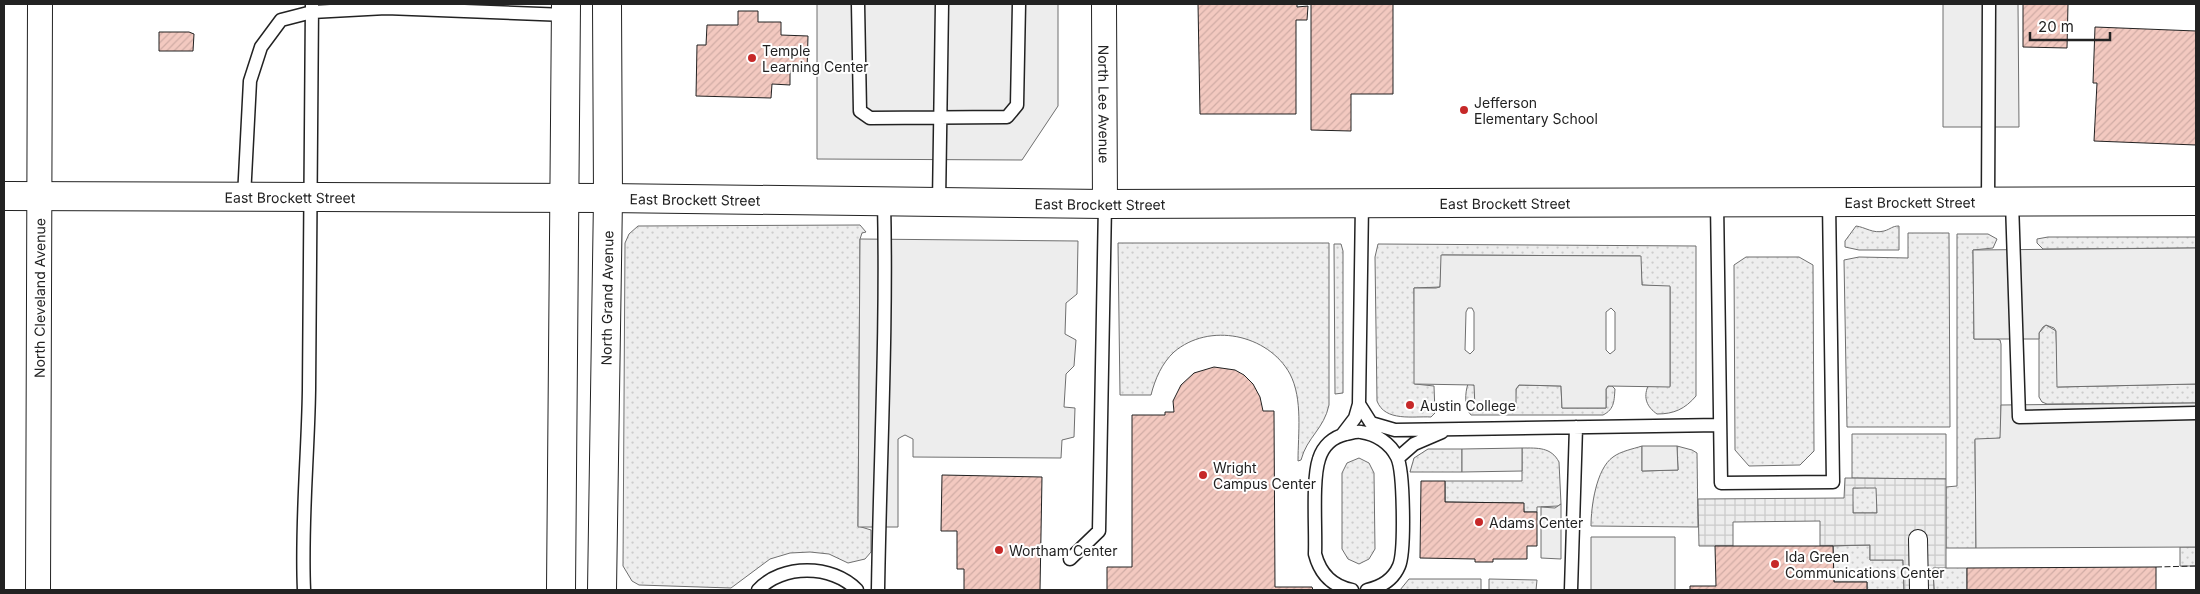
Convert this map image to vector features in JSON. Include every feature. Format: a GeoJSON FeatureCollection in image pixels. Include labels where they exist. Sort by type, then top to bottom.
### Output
{"type":"FeatureCollection","features":[{"type":"Feature","properties":{"kind":"street","name":"North Cleveland Avenue"},"geometry":{"type":"LineString","coordinates":[[38,590],[40,4]]}},
{"type":"Feature","properties":{"kind":"street","name":"North Grand Avenue"},"geometry":{"type":"LineString","coordinates":[[602,590],[608,198],[607,4]]}},
{"type":"Feature","properties":{"kind":"street","name":"North Lee Avenue"},"geometry":{"type":"LineString","coordinates":[[1104,4],[1105,204]]}},
{"type":"Feature","properties":{"kind":"street"},"geometry":{"type":"LineString","coordinates":[[562,590],[566,9]]}},
{"type":"Feature","properties":{"kind":"street","name":"East Brockett Street"},"geometry":{"type":"LineString","coordinates":[[4,196],[608,198],[1105,204],[2196,201]]}},
{"type":"Feature","properties":{"kind":"street"},"geometry":{"type":"LineString","coordinates":[[1918,538],[1919,590]]}},
{"type":"Feature","properties":{"kind":"lane"},"geometry":{"type":"LineString","coordinates":[[858,4],[860,111],[870,118],[1007,117],[1017,105],[1020,4]]}},
{"type":"Feature","properties":{"kind":"lane"},"geometry":{"type":"LineString","coordinates":[[939,202],[942,4]]}},
{"type":"Feature","properties":{"kind":"lane"},"geometry":{"type":"LineString","coordinates":[[1989,4],[2000,202],[2019,417],[2196,413]]}},
{"type":"Feature","properties":{"kind":"lane"},"geometry":{"type":"LineString","coordinates":[[244,196],[250,81],[261,47],[281,20],[312,8],[566,9]]}},
{"type":"Feature","properties":{"kind":"lane"},"geometry":{"type":"LineString","coordinates":[[304,590],[302,542],[308,431],[312,8]]}},
{"type":"Feature","properties":{"kind":"lane"},"geometry":{"type":"LineString","coordinates":[[878,590],[886,275],[884,202]]}},
{"type":"Feature","properties":{"kind":"lane"},"geometry":{"type":"LineString","coordinates":[[1717,202],[1721,483],[1833,482],[1829,202]]}},
{"type":"Feature","properties":{"kind":"lane"},"geometry":{"type":"LineString","coordinates":[[1070,559],[1099,531],[1105,204]]}},
{"type":"Feature","properties":{"kind":"lane"},"geometry":{"type":"LineString","coordinates":[[1342,435],[1355,418],[1359,404],[1362,204]]}},
{"type":"Feature","properties":{"kind":"lane"},"geometry":{"type":"LineString","coordinates":[[1359,404],[1371,423],[1395,430],[1720,425]]}},
{"type":"Feature","properties":{"kind":"lane"},"geometry":{"type":"LineString","coordinates":[[1571,590],[1576,427]]}},
{"type":"Feature","properties":{"kind":"lane"},"geometry":{"type":"LineString","coordinates":[[1398,458],[1414,444],[1449,429]]}},
{"type":"Feature","properties":{"kind":"lane"},"geometry":{"type":"LineString","coordinates":[[1352,590],[1342,588],[1327,579],[1318,566],[1315,554],[1316,476],[1319,459],[1327,444],[1342,435],[1359,432],[1375,436],[1389,444],[1398,458],[1401,476],[1402,549],[1399,566],[1392,578],[1378,588],[1367,590]]}},
{"type":"Feature","properties":{"kind":"lane"},"geometry":{"type":"LineString","coordinates":[[758,590],[763,584],[785,573],[810,570],[832,574],[857,590]]}},
{"type":"Feature","properties":{"kind":"shaded area"},"geometry":{"type":"Polygon","coordinates":[[[817,4],[1058,4],[1058,106],[1022,160],[817,159],[817,4]]]}},
{"type":"Feature","properties":{"kind":"shaded area"},"geometry":{"type":"Polygon","coordinates":[[[1943,4],[2018,4],[2019,127],[1943,127],[1943,4]]]}},
{"type":"Feature","properties":{"kind":"shaded area"},"geometry":{"type":"Polygon","coordinates":[[[860,225],[866,232],[862,233],[860,239],[858,526],[871,530],[871,552],[865,559],[848,563],[829,554],[810,552],[790,553],[770,559],[731,588],[639,585],[632,581],[623,566],[625,243],[629,234],[638,226],[860,225]]]}},
{"type":"Feature","properties":{"kind":"shaded area"},"geometry":{"type":"Polygon","coordinates":[[[1856,226],[1880,232],[1899,226],[1899,250],[1859,250],[1845,247],[1845,241],[1856,226]]]}},
{"type":"Feature","properties":{"kind":"shaded area"},"geometry":{"type":"Polygon","coordinates":[[[1908,233],[1949,233],[1950,427],[1847,427],[1844,260],[1859,257],[1908,258],[1908,233]]]}},
{"type":"Feature","properties":{"kind":"shaded area"},"geometry":{"type":"Polygon","coordinates":[[[1957,234],[1988,234],[1997,239],[1993,248],[1973,250],[1974,339],[1996,339],[2000,340],[2001,344],[2000,438],[1975,440],[1976,548],[1946,548],[1946,487],[1957,486],[1957,234]]]}},
{"type":"Feature","properties":{"kind":"shaded area"},"geometry":{"type":"Polygon","coordinates":[[[2048,237],[2196,237],[2196,248],[2043,249],[2037,243],[2037,239],[2048,237]]]}},
{"type":"Feature","properties":{"kind":"shaded area"},"geometry":{"type":"Polygon","coordinates":[[[860,239],[1078,241],[1077,294],[1066,303],[1065,334],[1076,340],[1074,366],[1066,374],[1064,407],[1075,408],[1074,437],[1062,440],[1061,458],[913,457],[913,439],[905,435],[898,439],[898,527],[858,527],[860,239]]]}},
{"type":"Feature","properties":{"kind":"shaded area"},"geometry":{"type":"Polygon","coordinates":[[[1118,243],[1329,243],[1329,405],[1327,413],[1307,445],[1301,460],[1298,461],[1299,417],[1297,394],[1290,374],[1280,360],[1268,349],[1253,342],[1237,337],[1220,335],[1204,337],[1188,343],[1174,352],[1166,361],[1157,377],[1151,395],[1120,395],[1118,243]]]}},
{"type":"Feature","properties":{"kind":"shaded area"},"geometry":{"type":"Polygon","coordinates":[[[1334,244],[1341,244],[1343,251],[1343,393],[1335,394],[1334,244]]]}},
{"type":"Feature","properties":{"kind":"shaded area"},"geometry":{"type":"Polygon","coordinates":[[[1378,244],[1696,246],[1696,396],[1679,410],[1663,414],[1657,414],[1647,402],[1648,386],[1670,386],[1670,287],[1642,285],[1640,256],[1442,255],[1440,287],[1414,288],[1415,384],[1434,386],[1435,413],[1431,417],[1400,417],[1386,412],[1377,401],[1375,257],[1378,244]]]}},
{"type":"Feature","properties":{"kind":"shaded area"},"geometry":{"type":"Polygon","coordinates":[[[2196,248],[2196,384],[2057,387],[2056,331],[2054,328],[2046,325],[2043,327],[2039,333],[2039,339],[1974,339],[1973,250],[2196,248]]]}},
{"type":"Feature","properties":{"kind":"shaded area"},"geometry":{"type":"Polygon","coordinates":[[[1441,255],[1641,256],[1642,285],[1670,286],[1670,387],[1608,386],[1606,389],[1606,408],[1562,408],[1561,386],[1519,385],[1516,389],[1516,407],[1475,407],[1474,385],[1414,384],[1414,288],[1440,287],[1441,255]],[[1468,308],[1466,312],[1465,350],[1470,354],[1474,350],[1474,312],[1472,308],[1468,308]],[[1611,308],[1606,312],[1606,350],[1610,354],[1615,350],[1615,312],[1611,308]]]}},
{"type":"Feature","properties":{"kind":"shaded area"},"geometry":{"type":"Polygon","coordinates":[[[1746,257],[1799,257],[1813,265],[1814,451],[1800,465],[1749,466],[1735,450],[1734,265],[1746,257]]]}},
{"type":"Feature","properties":{"kind":"shaded area"},"geometry":{"type":"Polygon","coordinates":[[[2046,325],[2056,331],[2058,387],[2196,384],[2196,403],[2047,404],[2042,402],[2039,397],[2039,333],[2046,325]]]}},
{"type":"Feature","properties":{"kind":"shaded area"},"geometry":{"type":"Polygon","coordinates":[[[1468,384],[1475,387],[1475,407],[1515,407],[1516,389],[1519,385],[1561,386],[1562,408],[1606,408],[1606,389],[1608,386],[1612,386],[1615,389],[1612,407],[1603,415],[1471,415],[1467,408],[1466,400],[1468,384]]]}},
{"type":"Feature","properties":{"kind":"shaded area"},"geometry":{"type":"Polygon","coordinates":[[[2196,403],[2196,547],[1976,548],[1975,439],[2000,438],[2001,405],[2196,403]]]}},
{"type":"Feature","properties":{"kind":"shaded area"},"geometry":{"type":"Polygon","coordinates":[[[1852,434],[1946,434],[1946,479],[1852,478],[1852,434]]]}},
{"type":"Feature","properties":{"kind":"shaded area"},"geometry":{"type":"Polygon","coordinates":[[[1642,446],[1642,471],[1678,470],[1677,446],[1697,453],[1698,527],[1591,526],[1592,509],[1602,470],[1613,457],[1627,450],[1642,446]]]}},
{"type":"Feature","properties":{"kind":"shaded area"},"geometry":{"type":"Polygon","coordinates":[[[1642,446],[1677,446],[1678,470],[1642,471],[1642,446]]]}},
{"type":"Feature","properties":{"kind":"shaded area"},"geometry":{"type":"Polygon","coordinates":[[[1522,448],[1544,449],[1556,457],[1559,462],[1561,504],[1558,506],[1537,507],[1537,512],[1524,512],[1523,503],[1445,502],[1445,481],[1522,481],[1522,448]]]}},
{"type":"Feature","properties":{"kind":"shaded area"},"geometry":{"type":"Polygon","coordinates":[[[1522,448],[1522,471],[1462,472],[1462,449],[1522,448]]]}},
{"type":"Feature","properties":{"kind":"shaded area"},"geometry":{"type":"Polygon","coordinates":[[[1428,449],[1462,449],[1462,472],[1410,472],[1414,458],[1428,449]]]}},
{"type":"Feature","properties":{"kind":"shaded area"},"geometry":{"type":"Polygon","coordinates":[[[1359,458],[1369,463],[1374,473],[1375,549],[1369,559],[1359,564],[1348,559],[1342,549],[1342,473],[1347,463],[1359,458]]]}},
{"type":"Feature","properties":{"kind":"shaded area"},"geometry":{"type":"Polygon","coordinates":[[[1845,478],[1946,479],[1946,568],[1933,568],[1934,590],[1904,590],[1903,560],[1870,560],[1870,545],[1820,546],[1820,521],[1733,522],[1733,546],[1699,546],[1698,499],[1844,498],[1845,478]],[[1853,488],[1853,513],[1877,513],[1876,488],[1853,488]]]}},
{"type":"Feature","properties":{"kind":"shaded area"},"geometry":{"type":"Polygon","coordinates":[[[1877,487],[1877,513],[1853,513],[1852,488],[1877,487]]]}},
{"type":"Feature","properties":{"kind":"shaded area"},"geometry":{"type":"Polygon","coordinates":[[[1561,504],[1561,559],[1541,558],[1541,507],[1555,508],[1561,504]]]}},
{"type":"Feature","properties":{"kind":"shaded area"},"geometry":{"type":"Polygon","coordinates":[[[1591,537],[1675,537],[1675,590],[1591,590],[1591,537]]]}},
{"type":"Feature","properties":{"kind":"shaded area"},"geometry":{"type":"Polygon","coordinates":[[[1870,545],[1870,560],[1903,560],[1904,590],[1867,590],[1867,582],[1834,582],[1833,546],[1870,545]]]}},
{"type":"Feature","properties":{"kind":"shaded area"},"geometry":{"type":"Polygon","coordinates":[[[2180,547],[2196,547],[2196,566],[2180,566],[2180,547]]]}},
{"type":"Feature","properties":{"kind":"shaded area"},"geometry":{"type":"Polygon","coordinates":[[[1933,568],[1967,568],[1967,590],[1934,590],[1933,568]]]}},
{"type":"Feature","properties":{"kind":"shaded area"},"geometry":{"type":"Polygon","coordinates":[[[1409,579],[1481,579],[1481,590],[1400,590],[1409,579]]]}},
{"type":"Feature","properties":{"kind":"shaded area"},"geometry":{"type":"Polygon","coordinates":[[[1489,579],[1537,580],[1536,590],[1489,590],[1489,579]]]}},
{"type":"Feature","properties":{"kind":"building"},"geometry":{"type":"Polygon","coordinates":[[[1198,4],[1297,4],[1297,7],[1308,6],[1307,20],[1296,20],[1296,114],[1200,114],[1198,4]]]}},
{"type":"Feature","properties":{"kind":"building"},"geometry":{"type":"Polygon","coordinates":[[[1311,4],[1393,4],[1393,94],[1351,94],[1351,131],[1311,130],[1311,4]]]}},
{"type":"Feature","properties":{"kind":"building"},"geometry":{"type":"Polygon","coordinates":[[[2023,4],[2068,4],[2067,48],[2023,47],[2023,4]]]}},
{"type":"Feature","properties":{"kind":"building","name":"Temple Learning Center"},"geometry":{"type":"Polygon","coordinates":[[[738,11],[758,11],[758,22],[781,22],[781,35],[808,36],[807,71],[790,71],[790,85],[772,84],[771,98],[696,96],[697,45],[706,45],[707,25],[738,25],[738,11]]]}},
{"type":"Feature","properties":{"kind":"building"},"geometry":{"type":"Polygon","coordinates":[[[2095,27],[2196,31],[2196,145],[2094,141],[2097,83],[2093,83],[2095,27]]]}},
{"type":"Feature","properties":{"kind":"building"},"geometry":{"type":"Polygon","coordinates":[[[159,32],[189,32],[194,34],[193,51],[159,51],[159,32]]]}},
{"type":"Feature","properties":{"kind":"building","name":"Wright Campus Center"},"geometry":{"type":"Polygon","coordinates":[[[1214,367],[1235,370],[1244,375],[1253,384],[1260,397],[1263,411],[1274,411],[1275,587],[1312,587],[1313,590],[1107,590],[1107,567],[1132,567],[1132,415],[1165,415],[1165,412],[1174,412],[1173,401],[1181,385],[1194,373],[1214,367]]]}},
{"type":"Feature","properties":{"kind":"building","name":"Wortham Center"},"geometry":{"type":"Polygon","coordinates":[[[942,475],[1042,477],[1040,590],[964,590],[964,569],[957,569],[957,531],[941,531],[942,475]]]}},
{"type":"Feature","properties":{"kind":"building","name":"Adams Center"},"geometry":{"type":"Polygon","coordinates":[[[1421,481],[1445,481],[1445,502],[1524,503],[1524,512],[1537,512],[1537,546],[1527,546],[1527,559],[1493,559],[1493,562],[1475,562],[1475,559],[1420,558],[1421,481]]]}},
{"type":"Feature","properties":{"kind":"building","name":"Ida Green Communications Center"},"geometry":{"type":"Polygon","coordinates":[[[1715,546],[1833,546],[1834,582],[1867,582],[1867,590],[1690,590],[1690,586],[1716,586],[1715,546]]]}},
{"type":"Feature","properties":{"kind":"building"},"geometry":{"type":"Polygon","coordinates":[[[2156,567],[2156,590],[1967,590],[1967,568],[2156,567]]]}},
{"type":"Feature","properties":{"kind":"fence"},"geometry":{"type":"LineString","coordinates":[[2156,567],[2196,566]]}},
{"type":"Feature","properties":{"kind":"place","name":"Temple Learning Center"},"geometry":{"type":"Point","coordinates":[752,58]}},
{"type":"Feature","properties":{"kind":"place","name":"Jefferson Elementary School"},"geometry":{"type":"Point","coordinates":[1464,110]}},
{"type":"Feature","properties":{"kind":"place","name":"Austin College"},"geometry":{"type":"Point","coordinates":[1410,405]}},
{"type":"Feature","properties":{"kind":"place","name":"Wright Campus Center"},"geometry":{"type":"Point","coordinates":[1203,475]}},
{"type":"Feature","properties":{"kind":"place","name":"Adams Center"},"geometry":{"type":"Point","coordinates":[1479,522]}},
{"type":"Feature","properties":{"kind":"place","name":"Wortham Center"},"geometry":{"type":"Point","coordinates":[999,550]}},
{"type":"Feature","properties":{"kind":"place","name":"Ida Green Communications Center"},"geometry":{"type":"Point","coordinates":[1775,564]}}]}
